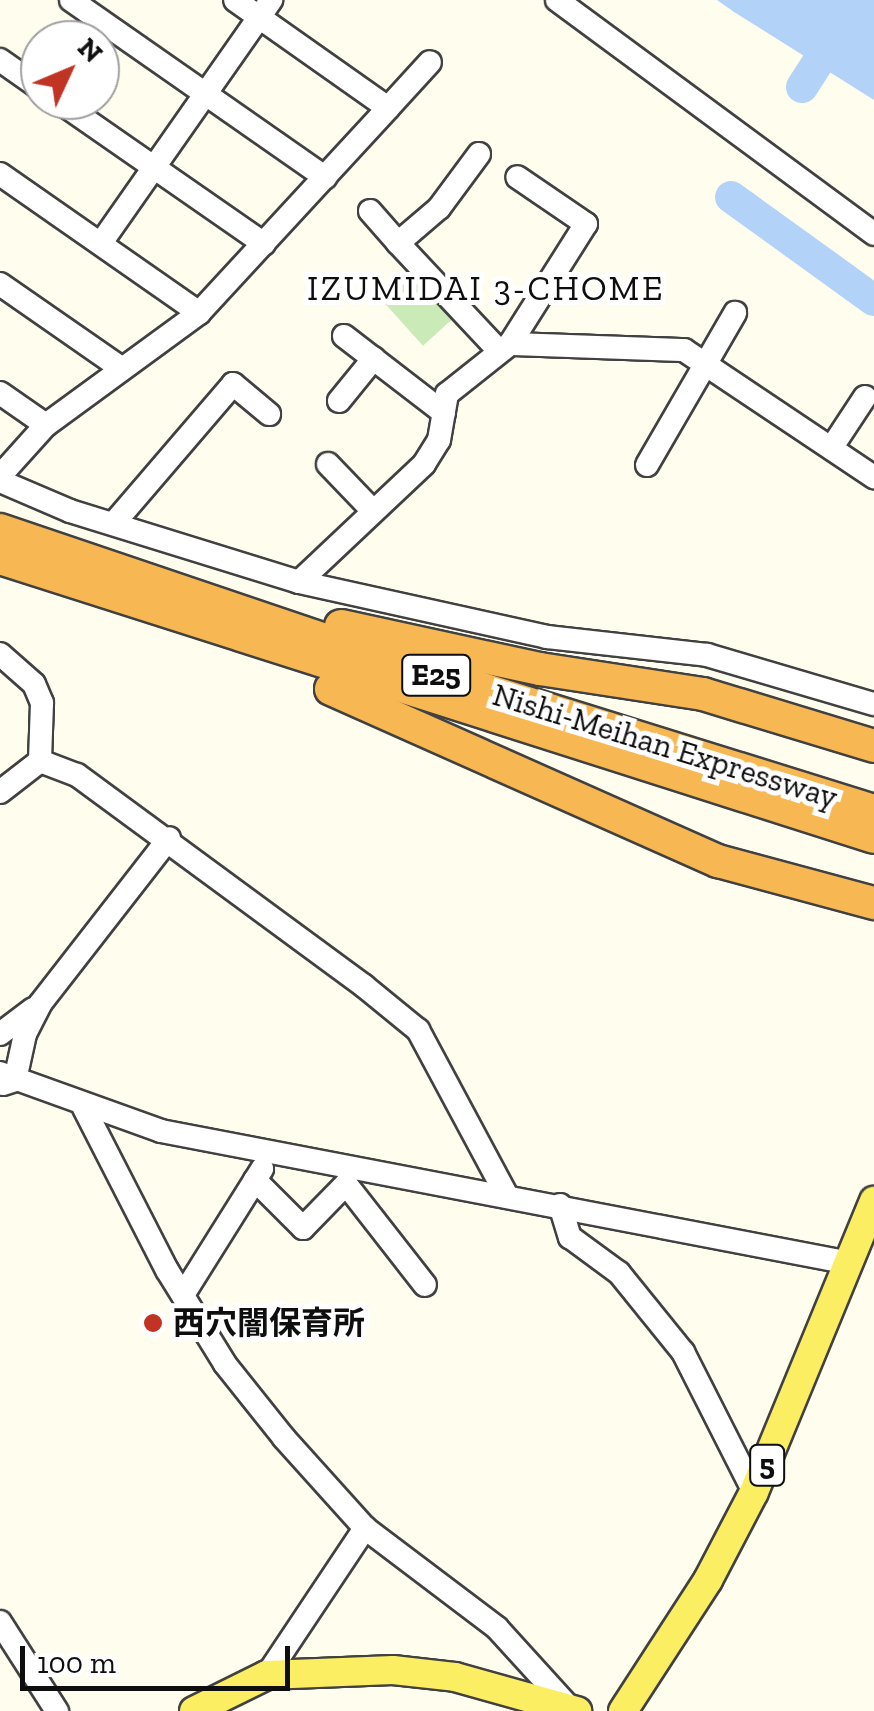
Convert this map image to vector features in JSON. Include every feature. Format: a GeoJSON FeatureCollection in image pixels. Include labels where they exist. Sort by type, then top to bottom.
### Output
{"type":"FeatureCollection","features":[{"type":"Feature","properties":{"kind":"highway","name":"Nishi-Meihan Expressway"},"geometry":{"type":"LineString","coordinates":[[0,530],[106,579],[874,837]]}},
{"type":"Feature","properties":{"kind":"highway","name":"Nishi-Meihan Expressway"},"geometry":{"type":"LineString","coordinates":[[0,558],[106,579],[874,811]]}},
{"type":"Feature","properties":{"kind":"highway"},"geometry":{"type":"LineString","coordinates":[[106,579],[540,669],[703,694],[874,746]]}},
{"type":"Feature","properties":{"kind":"highway"},"geometry":{"type":"LineString","coordinates":[[106,579],[163,632],[353,697],[718,862],[874,904]]}},
{"type":"Feature","properties":{"kind":"main road","name":"5"},"geometry":{"type":"LineString","coordinates":[[623,1711],[698,1597],[754,1492],[859,1259],[874,1201]]}},
{"type":"Feature","properties":{"kind":"main road"},"geometry":{"type":"LineString","coordinates":[[194,1711],[267,1676],[420,1672],[573,1709]]}},
{"type":"Feature","properties":{"kind":"street"},"geometry":{"type":"LineString","coordinates":[[70,0],[325,177]]}},
{"type":"Feature","properties":{"kind":"street"},"geometry":{"type":"LineString","coordinates":[[235,0],[265,8],[388,108]]}},
{"type":"Feature","properties":{"kind":"street"},"geometry":{"type":"LineString","coordinates":[[557,0],[874,234]]}},
{"type":"Feature","properties":{"kind":"street"},"geometry":{"type":"LineString","coordinates":[[101,243],[265,8]]}},
{"type":"Feature","properties":{"kind":"street"},"geometry":{"type":"LineString","coordinates":[[430,62],[199,313],[46,425],[0,478],[114,523],[299,582],[547,637],[707,655],[874,704]]}},
{"type":"Feature","properties":{"kind":"street"},"geometry":{"type":"LineString","coordinates":[[86,120],[264,244]]}},
{"type":"Feature","properties":{"kind":"street"},"geometry":{"type":"LineString","coordinates":[[398,243],[440,208],[478,154]]}},
{"type":"Feature","properties":{"kind":"street"},"geometry":{"type":"LineString","coordinates":[[0,174],[199,313]]}},
{"type":"Feature","properties":{"kind":"street"},"geometry":{"type":"LineString","coordinates":[[299,582],[424,464],[456,380],[504,347],[586,224],[517,178]]}},
{"type":"Feature","properties":{"kind":"street"},"geometry":{"type":"LineString","coordinates":[[370,212],[504,347],[684,350],[874,478]]}},
{"type":"Feature","properties":{"kind":"street"},"geometry":{"type":"LineString","coordinates":[[0,284],[121,368]]}},
{"type":"Feature","properties":{"kind":"street"},"geometry":{"type":"LineString","coordinates":[[647,465],[736,313]]}},
{"type":"Feature","properties":{"kind":"street"},"geometry":{"type":"LineString","coordinates":[[344,336],[444,413]]}},
{"type":"Feature","properties":{"kind":"street"},"geometry":{"type":"LineString","coordinates":[[339,401],[374,358]]}},
{"type":"Feature","properties":{"kind":"street"},"geometry":{"type":"LineString","coordinates":[[114,523],[233,384],[269,414]]}},
{"type":"Feature","properties":{"kind":"street"},"geometry":{"type":"LineString","coordinates":[[0,393],[46,425]]}},
{"type":"Feature","properties":{"kind":"street"},"geometry":{"type":"LineString","coordinates":[[832,447],[865,397]]}},
{"type":"Feature","properties":{"kind":"street"},"geometry":{"type":"LineString","coordinates":[[328,464],[374,511]]}},
{"type":"Feature","properties":{"kind":"street"},"geometry":{"type":"LineString","coordinates":[[0,654],[34,684],[42,703],[40,762]]}},
{"type":"Feature","properties":{"kind":"street"},"geometry":{"type":"LineString","coordinates":[[0,792],[40,762]]}},
{"type":"Feature","properties":{"kind":"street"},"geometry":{"type":"LineString","coordinates":[[40,762],[77,775],[168,838],[418,1030],[506,1194]]}},
{"type":"Feature","properties":{"kind":"street"},"geometry":{"type":"LineString","coordinates":[[168,838],[40,1004],[5,1080],[84,1108],[271,1153],[859,1259]]}},
{"type":"Feature","properties":{"kind":"street"},"geometry":{"type":"LineString","coordinates":[[0,1034],[40,1004]]}},
{"type":"Feature","properties":{"kind":"street"},"geometry":{"type":"LineString","coordinates":[[84,1108],[225,1364],[366,1528],[497,1628],[573,1709]]}},
{"type":"Feature","properties":{"kind":"street"},"geometry":{"type":"LineString","coordinates":[[184,1295],[271,1153]]}},
{"type":"Feature","properties":{"kind":"street"},"geometry":{"type":"LineString","coordinates":[[255,1180],[303,1228],[346,1184],[425,1285]]}},
{"type":"Feature","properties":{"kind":"street"},"geometry":{"type":"LineString","coordinates":[[560,1205],[570,1237],[619,1273],[664,1323],[754,1492]]}},
{"type":"Feature","properties":{"kind":"street"},"geometry":{"type":"LineString","coordinates":[[267,1676],[366,1528]]}},
{"type":"Feature","properties":{"kind":"street"},"geometry":{"type":"LineString","coordinates":[[0,1622],[58,1711]]}},
{"type":"Feature","properties":{"kind":"green space"},"geometry":{"type":"Polygon","coordinates":[[[414,273],[454,318],[423,346],[383,301],[414,273]]]}},
{"type":"Feature","properties":{"kind":"water"},"geometry":{"type":"Polygon","coordinates":[[[717,0],[874,0],[874,100],[734,12],[717,0]]]}},
{"type":"Feature","properties":{"kind":"waterway"},"geometry":{"type":"LineString","coordinates":[[802,87],[858,0]]}},
{"type":"Feature","properties":{"kind":"waterway"},"geometry":{"type":"LineString","coordinates":[[731,197],[874,300]]}},
{"type":"Feature","properties":{"kind":"place","name":"西穴闇保育所"},"geometry":{"type":"Point","coordinates":[153,1323]}},
{"type":"Feature","properties":{"kind":"district","name":"IZUMIDAI 3-CHOME"},"geometry":{"type":"Point","coordinates":[486,288]}}]}
